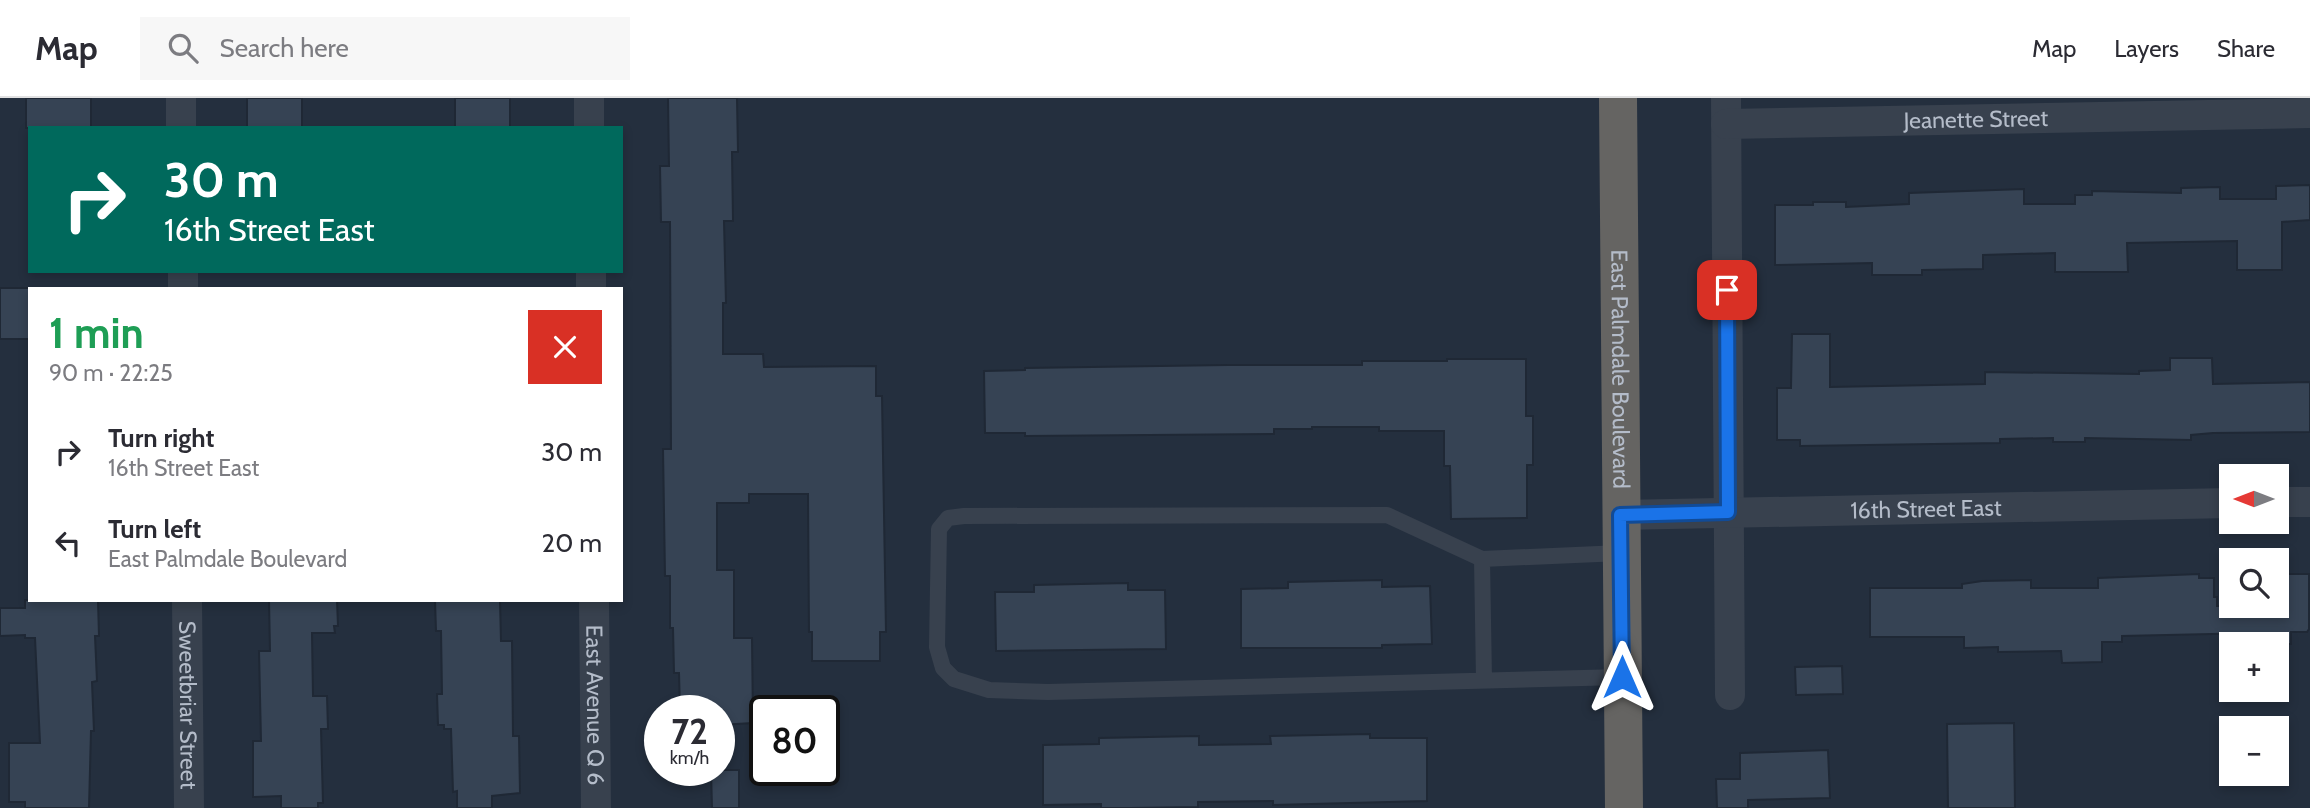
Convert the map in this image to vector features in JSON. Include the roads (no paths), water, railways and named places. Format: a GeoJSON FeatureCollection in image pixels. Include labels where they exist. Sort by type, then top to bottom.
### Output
{"type":"FeatureCollection","features":[{"type":"Feature","properties":{"kind":"highway","name":"East Palmdale Boulevard"},"geometry":{"type":"LineString","coordinates":[[1618,98],[1624,808]]}},
{"type":"Feature","properties":{"kind":"street"},"geometry":{"type":"LineString","coordinates":[[181,98],[181,126]]}},
{"type":"Feature","properties":{"kind":"street"},"geometry":{"type":"LineString","coordinates":[[589,98],[589,126]]}},
{"type":"Feature","properties":{"kind":"street"},"geometry":{"type":"LineString","coordinates":[[1726,111],[1730,695]]}},
{"type":"Feature","properties":{"kind":"street","name":"Jeanette Street"},"geometry":{"type":"LineString","coordinates":[[1726,111],[2310,113]]}},
{"type":"Feature","properties":{"kind":"street"},"geometry":{"type":"LineString","coordinates":[[2289,502],[2310,502]]}},
{"type":"Feature","properties":{"kind":"street","name":"16th Street East"},"geometry":{"type":"LineString","coordinates":[[1620,515],[2219,503]]}},
{"type":"Feature","properties":{"kind":"street","name":"Sweetbriar Street"},"geometry":{"type":"LineString","coordinates":[[187,602],[189,808]]}},
{"type":"Feature","properties":{"kind":"street","name":"East Avenue Q 6"},"geometry":{"type":"LineString","coordinates":[[594,602],[596,808]]}},
{"type":"Feature","properties":{"kind":"lane"},"geometry":{"type":"LineString","coordinates":[[1621,553],[1482,559],[1387,515],[948,518],[939,529],[937,647],[943,668],[954,679],[989,690],[1048,692],[1622,677]]}},
{"type":"Feature","properties":{"kind":"lane"},"geometry":{"type":"LineString","coordinates":[[1482,559],[1484,680]]}}]}
